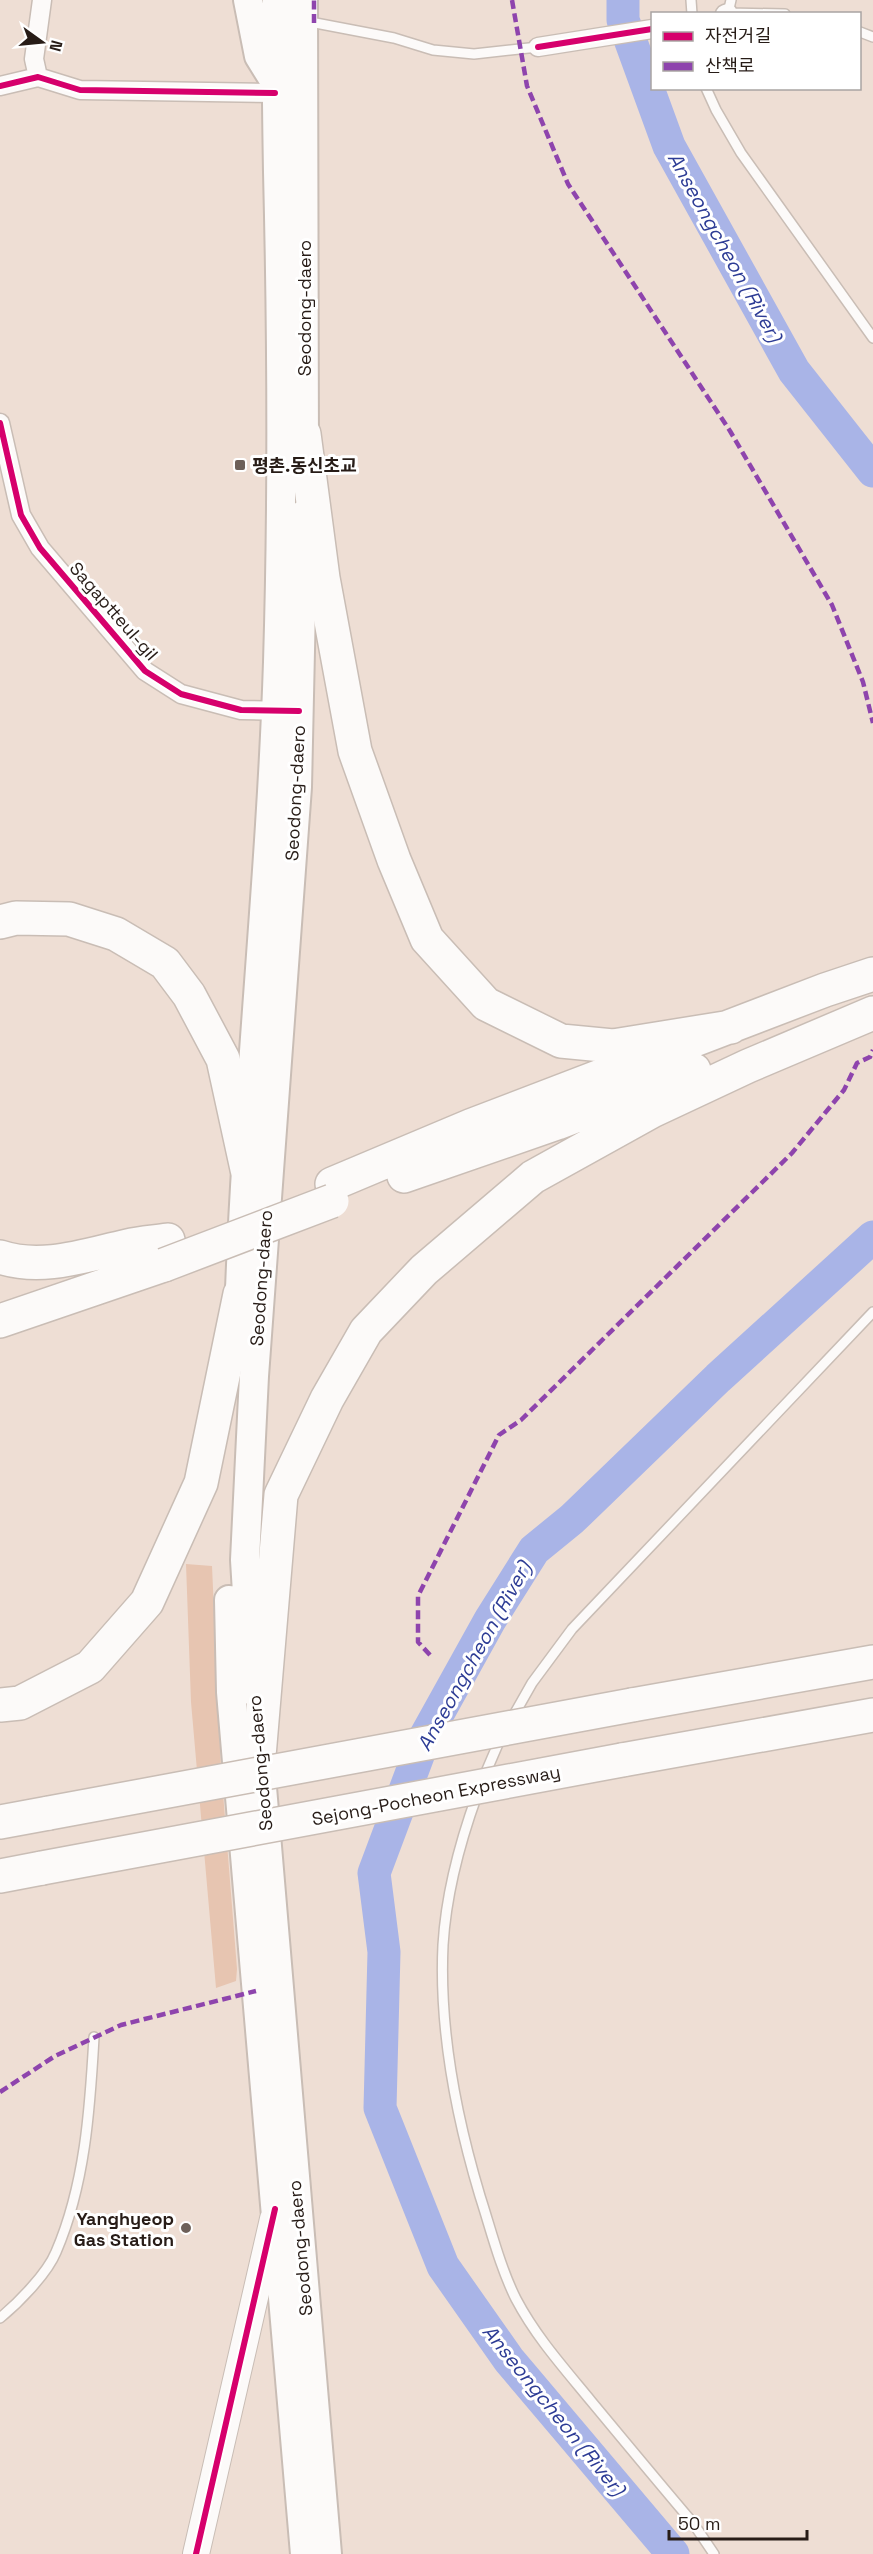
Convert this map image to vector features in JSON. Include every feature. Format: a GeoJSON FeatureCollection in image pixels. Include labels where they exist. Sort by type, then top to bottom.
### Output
{"type":"FeatureCollection","features":[{"type":"Feature","properties":{"kind":"highway"},"geometry":{"type":"LineString","coordinates":[[304,434],[323,579],[355,751],[394,860],[427,939],[486,1004],[561,1041],[613,1046],[826,1014],[873,1013]]}},
{"type":"Feature","properties":{"kind":"highway"},"geometry":{"type":"LineString","coordinates":[[0,922],[16,918],[69,919],[116,934],[165,963],[189,995],[223,1059],[246,1169]]}},
{"type":"Feature","properties":{"kind":"highway"},"geometry":{"type":"LineString","coordinates":[[259,1756],[281,1495],[327,1399],[366,1331],[424,1270],[533,1177],[652,1111],[748,1066],[826,1014],[873,974]]}},
{"type":"Feature","properties":{"kind":"highway"},"geometry":{"type":"LineString","coordinates":[[0,1322],[166,1252],[332,1193],[558,1123],[826,1014],[873,1001]]}},
{"type":"Feature","properties":{"kind":"highway"},"geometry":{"type":"LineString","coordinates":[[332,1193],[470,1126],[731,1027]]}},
{"type":"Feature","properties":{"kind":"highway"},"geometry":{"type":"LineString","coordinates":[[0,1257],[10,1261],[57,1263],[130,1245],[166,1252]]}},
{"type":"Feature","properties":{"kind":"highway"},"geometry":{"type":"LineString","coordinates":[[0,1705],[20,1703],[90,1667],[147,1602],[201,1483],[240,1294]]}},
{"type":"Feature","properties":{"kind":"highway"},"geometry":{"type":"LineString","coordinates":[[0,1822],[873,1662]]}},
{"type":"Feature","properties":{"kind":"highway","name":"Sejong-Pocheon Expressway"},"geometry":{"type":"LineString","coordinates":[[0,1876],[873,1715]]}},
{"type":"Feature","properties":{"kind":"main road"},"geometry":{"type":"LineString","coordinates":[[248,0],[259,56],[275,88]]}},
{"type":"Feature","properties":{"kind":"main road","name":"Seodong-daero"},"geometry":{"type":"LineString","coordinates":[[277,0],[275,88],[278,170],[280,512],[287,711],[296,799],[254,1376],[245,1560],[259,1756],[328,2546]]}},
{"type":"Feature","properties":{"kind":"main road","name":"Seodong-daero"},"geometry":{"type":"LineString","coordinates":[[303,10],[303,582],[287,711],[258,1009],[246,1169],[230,1545],[231,1692],[306,2554]]}},
{"type":"Feature","properties":{"kind":"street"},"geometry":{"type":"LineString","coordinates":[[38,77],[34,59],[42,0]]}},
{"type":"Feature","properties":{"kind":"street"},"geometry":{"type":"LineString","coordinates":[[538,47],[651,29]]}},
{"type":"Feature","properties":{"kind":"street"},"geometry":{"type":"LineString","coordinates":[[0,86],[38,77],[80,90],[275,88]]}},
{"type":"Feature","properties":{"kind":"street","name":"Sagaptteul-gil"},"geometry":{"type":"LineString","coordinates":[[0,423],[21,515],[40,548],[145,671],[181,694],[242,710],[287,711]]}},
{"type":"Feature","properties":{"kind":"street"},"geometry":{"type":"LineString","coordinates":[[196,2554],[275,2210]]}},
{"type":"Feature","properties":{"kind":"lane"},"geometry":{"type":"LineString","coordinates":[[303,10],[433,51],[474,54],[538,47]]}},
{"type":"Feature","properties":{"kind":"lane"},"geometry":{"type":"LineString","coordinates":[[707,90],[741,153],[873,339]]}},
{"type":"Feature","properties":{"kind":"lane"},"geometry":{"type":"LineString","coordinates":[[714,2554],[693,2523],[548,2351],[516,2299],[493,2238],[457,2104],[442,1981],[443,1943],[458,1860],[468,1821],[494,1752],[532,1683],[572,1629],[873,1312]]}},
{"type":"Feature","properties":{"kind":"lane"},"geometry":{"type":"LineString","coordinates":[[0,2318],[21,2301],[56,2254],[76,2189],[89,2118],[94,2037]]}},
{"type":"Feature","properties":{"kind":"shaded area"},"geometry":{"type":"Polygon","coordinates":[[[186,1564],[212,1566],[221,1768],[237,1969],[236,1981],[216,1988],[191,1702],[186,1564]]]}},
{"type":"Feature","properties":{"kind":"waterway","name":"Anseongcheon (River)"},"geometry":{"type":"LineString","coordinates":[[623,0],[623,20],[669,146],[794,371],[873,471]]}},
{"type":"Feature","properties":{"kind":"waterway","name":"Anseongcheon (River)"},"geometry":{"type":"LineString","coordinates":[[673,2554],[509,2360],[443,2266],[380,2108],[384,1952],[374,1873],[425,1737],[490,1620],[534,1550],[572,1519],[718,1378],[873,1237]]}},
{"type":"Feature","properties":{"kind":"marked path"},"geometry":{"type":"LineString","coordinates":[[314,0],[314,23]]}},
{"type":"Feature","properties":{"kind":"marked path"},"geometry":{"type":"LineString","coordinates":[[512,0],[527,86],[568,184],[730,431],[832,605],[863,682],[873,723]]}},
{"type":"Feature","properties":{"kind":"marked path"},"geometry":{"type":"LineString","coordinates":[[430,1655],[418,1642],[418,1596],[499,1435],[521,1420],[792,1153],[844,1090],[857,1063],[870,1057],[873,1050]]}},
{"type":"Feature","properties":{"kind":"marked path"},"geometry":{"type":"LineString","coordinates":[[0,2092],[55,2056],[121,2025],[256,1991]]}},
{"type":"Feature","properties":{"kind":"cycle path"},"geometry":{"type":"LineString","coordinates":[[538,47],[651,29]]}},
{"type":"Feature","properties":{"kind":"cycle path"},"geometry":{"type":"LineString","coordinates":[[0,86],[38,77],[80,90],[275,93]]}},
{"type":"Feature","properties":{"kind":"cycle path"},"geometry":{"type":"LineString","coordinates":[[0,423],[21,515],[40,548],[145,671],[181,694],[241,710],[299,711]]}},
{"type":"Feature","properties":{"kind":"cycle path"},"geometry":{"type":"LineString","coordinates":[[196,2554],[275,2209]]}},
{"type":"Feature","properties":{"kind":"place","name":"평촌.동신초교"},"geometry":{"type":"Point","coordinates":[240,465]}},
{"type":"Feature","properties":{"kind":"place","name":"Yanghyeop Gas Station"},"geometry":{"type":"Point","coordinates":[186,2228]}}]}
